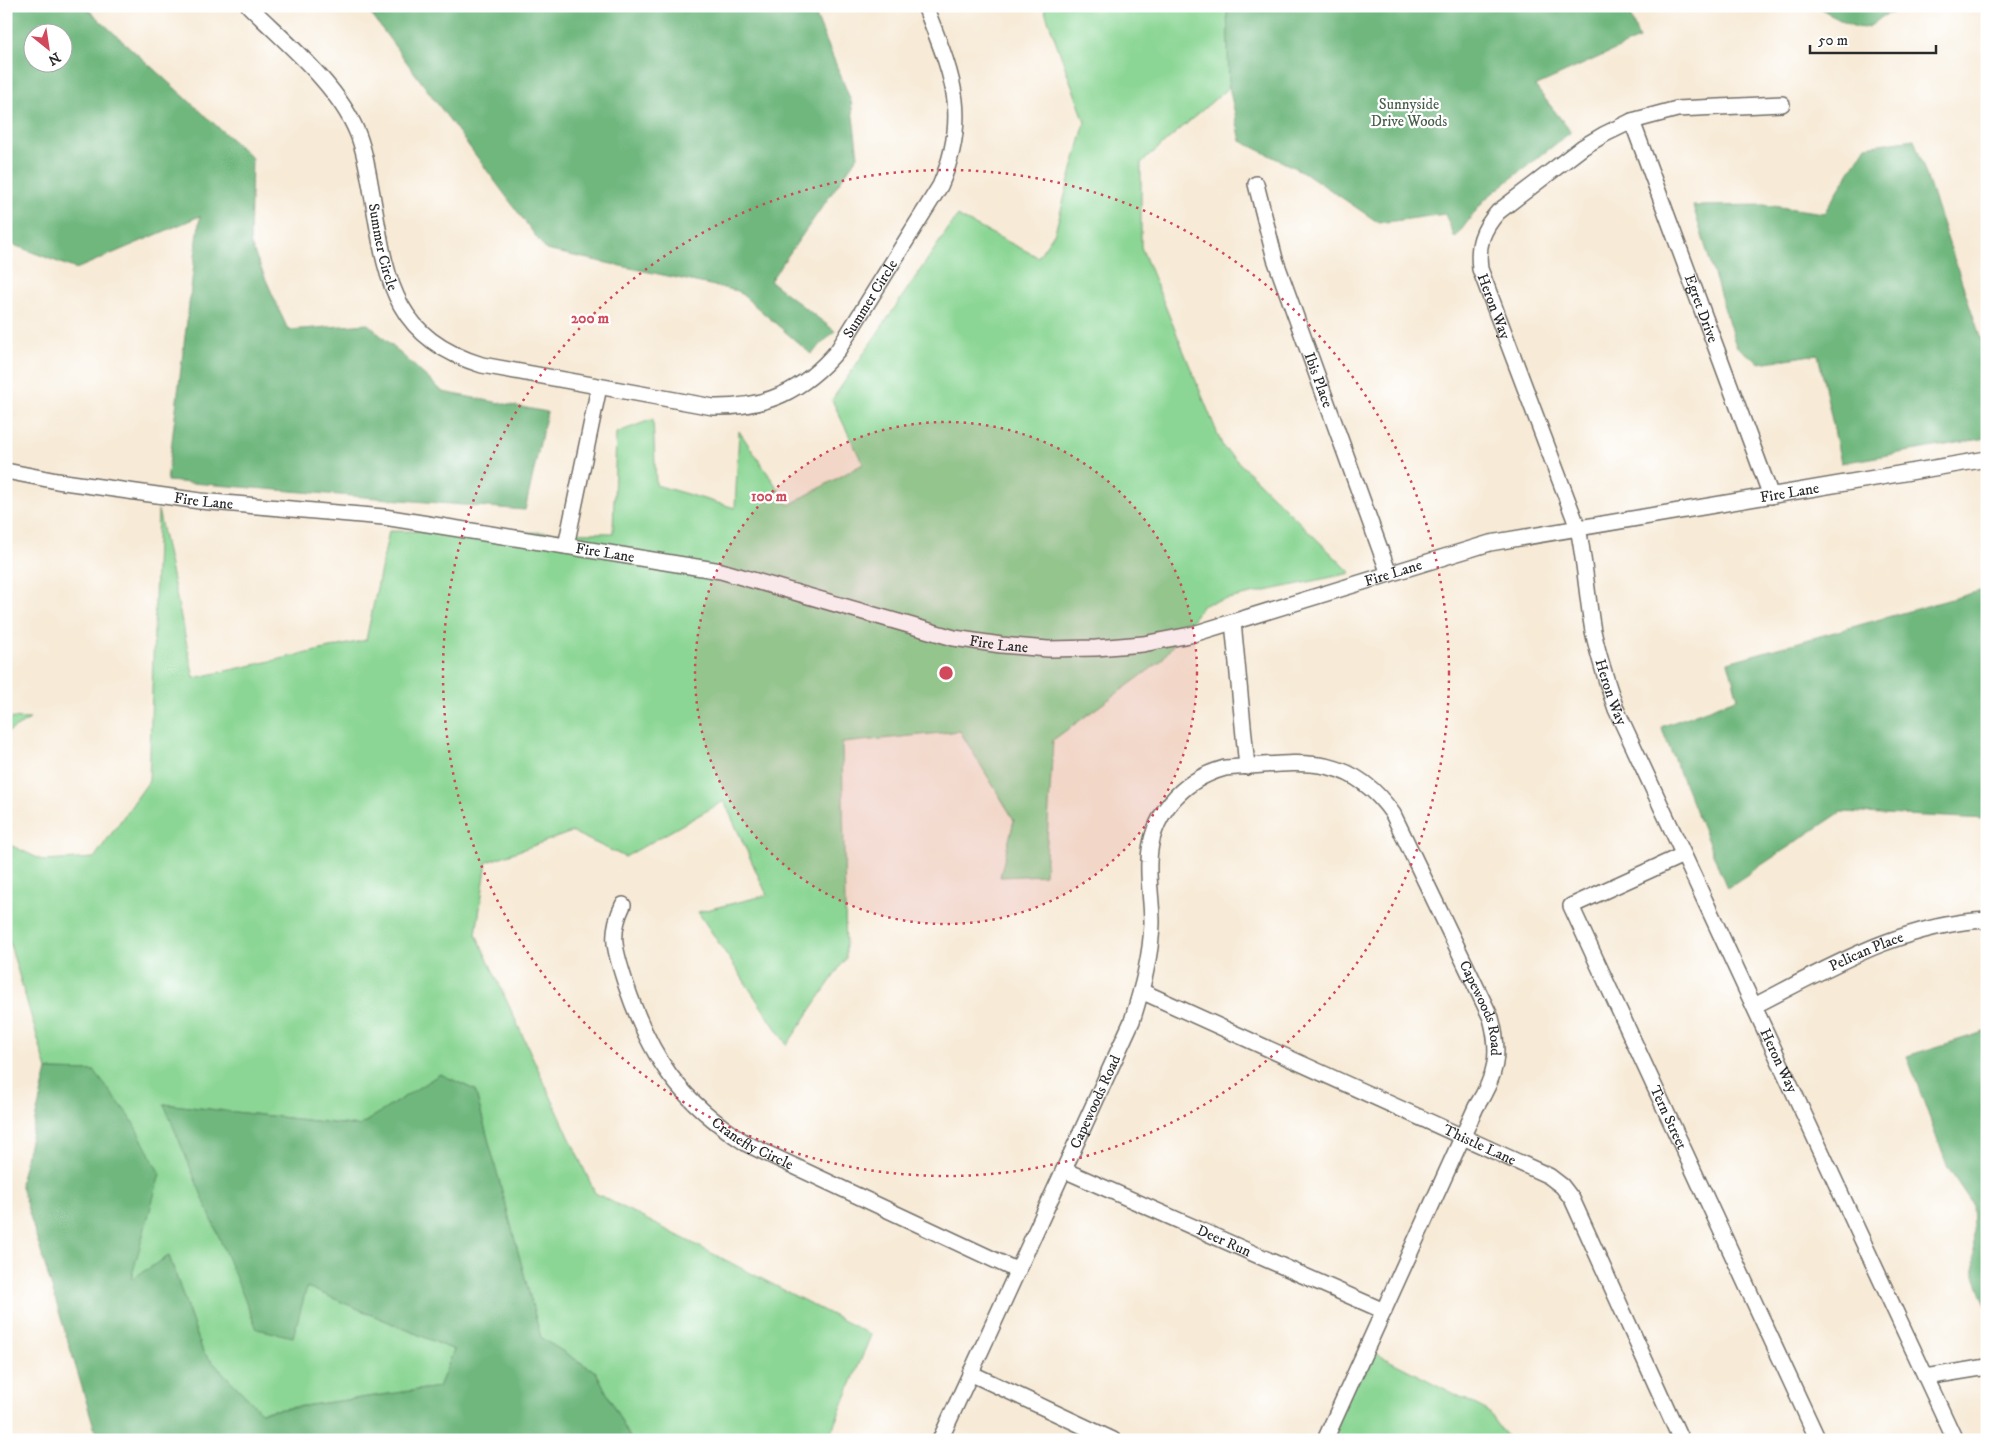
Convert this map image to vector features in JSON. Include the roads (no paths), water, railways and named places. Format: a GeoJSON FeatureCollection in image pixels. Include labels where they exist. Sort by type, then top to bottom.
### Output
{"type":"FeatureCollection","features":[{"type":"Feature","properties":{"kind":"street","name":"Summer Circle"},"geometry":{"type":"LineString","coordinates":[[249,6],[330,87],[345,107],[357,132],[365,157],[387,276],[395,297],[407,317],[422,334],[460,359],[482,365],[713,407],[735,407],[761,403],[797,388],[822,369],[838,350],[940,186],[949,164],[955,141],[957,114],[955,90],[948,65],[925,6]]}},
{"type":"Feature","properties":{"kind":"street","name":"Heron Way"},"geometry":{"type":"LineString","coordinates":[[1782,104],[1677,109],[1632,121],[1605,134],[1583,147],[1498,212],[1488,224],[1481,238],[1478,253],[1480,269],[1578,528],[1584,555],[1593,630],[1601,666],[1616,709],[1955,1440]]}},
{"type":"Feature","properties":{"kind":"street","name":"Egret Drive"},"geometry":{"type":"LineString","coordinates":[[1632,121],[1771,496]]}},
{"type":"Feature","properties":{"kind":"street","name":"Ibis Place"},"geometry":{"type":"LineString","coordinates":[[1256,184],[1275,259],[1389,574]]}},
{"type":"Feature","properties":{"kind":"street"},"geometry":{"type":"LineString","coordinates":[[566,546],[599,387]]}},
{"type":"Feature","properties":{"kind":"street","name":"Fire Lane"},"geometry":{"type":"LineString","coordinates":[[6,471],[57,481],[200,501],[384,517],[721,571],[954,638],[1048,649],[1096,648],[1143,644],[1190,635],[1490,543],[1987,459]]}},
{"type":"Feature","properties":{"kind":"street"},"geometry":{"type":"LineString","coordinates":[[1233,622],[1246,767]]}},
{"type":"Feature","properties":{"kind":"street","name":"Capewoods Road"},"geometry":{"type":"LineString","coordinates":[[940,1440],[1132,1021],[1149,955],[1152,924],[1150,850],[1157,824],[1166,807],[1179,792],[1197,779],[1225,768],[1313,763],[1335,767],[1352,774],[1369,785],[1383,798],[1393,814],[1491,1018],[1496,1036],[1497,1056],[1493,1075],[1462,1138],[1325,1440]]}},
{"type":"Feature","properties":{"kind":"street","name":"Tern Street"},"geometry":{"type":"LineString","coordinates":[[1683,855],[1572,906],[1818,1440]]}},
{"type":"Feature","properties":{"kind":"street","name":"Cranefly Circle"},"geometry":{"type":"LineString","coordinates":[[623,904],[617,918],[614,934],[615,950],[637,1016],[658,1059],[675,1084],[698,1109],[721,1128],[746,1144],[1018,1271]]}},
{"type":"Feature","properties":{"kind":"street","name":"Pelican Place"},"geometry":{"type":"LineString","coordinates":[[1754,1006],[1865,950],[1905,934],[1940,926],[1987,920]]}},
{"type":"Feature","properties":{"kind":"street","name":"Thistle Lane"},"geometry":{"type":"LineString","coordinates":[[1141,991],[1549,1176],[1562,1186],[1572,1199],[1681,1440]]}},
{"type":"Feature","properties":{"kind":"street","name":"Deer Run"},"geometry":{"type":"LineString","coordinates":[[1064,1170],[1384,1311]]}},
{"type":"Feature","properties":{"kind":"street"},"geometry":{"type":"LineString","coordinates":[[1926,1377],[1987,1367]]}},
{"type":"Feature","properties":{"kind":"street"},"geometry":{"type":"LineString","coordinates":[[970,1373],[1113,1440]]}},
{"type":"Feature","properties":{"kind":"park label","name":"Sunnyside Drive Woods"},"geometry":{"type":"Point","coordinates":[1409,112]}}]}
